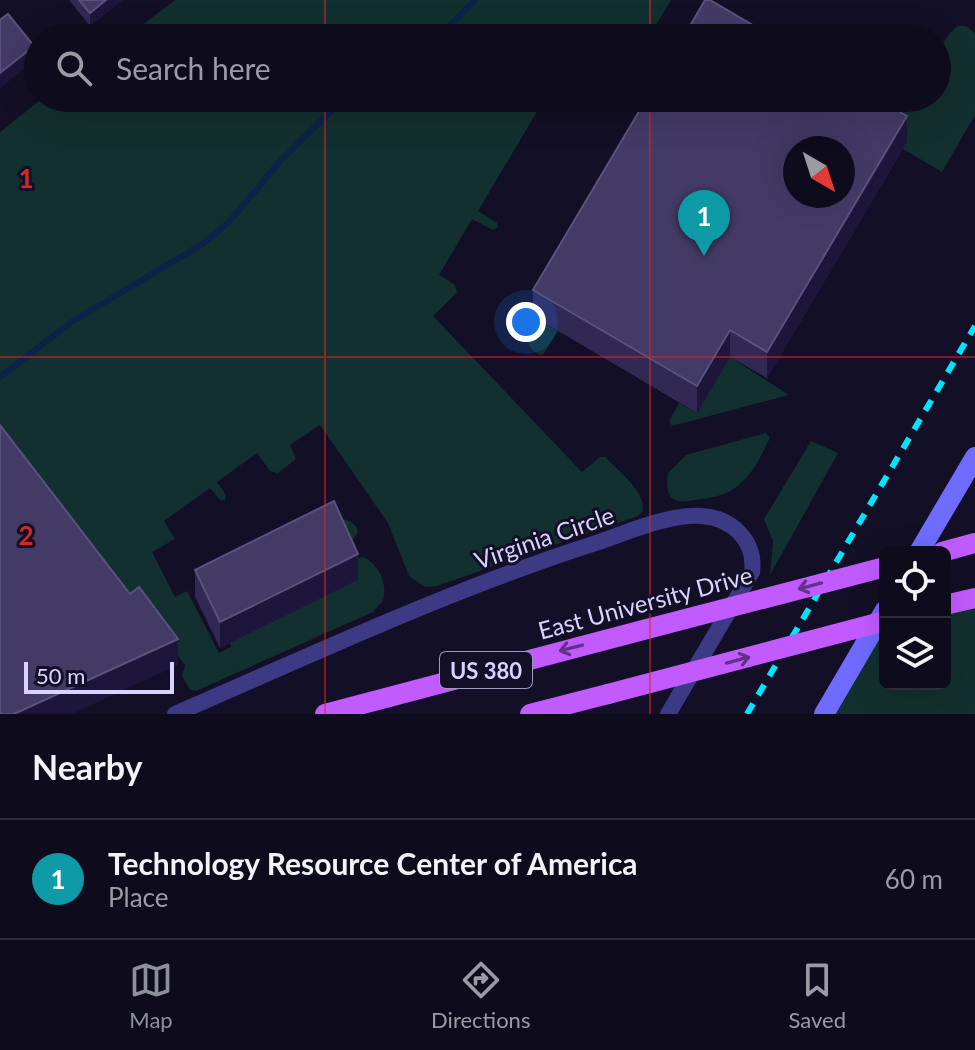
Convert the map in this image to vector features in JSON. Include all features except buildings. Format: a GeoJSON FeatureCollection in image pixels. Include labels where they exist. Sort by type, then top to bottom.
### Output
{"type":"FeatureCollection","features":[{"type":"Feature","properties":{"kind":"main road"},"geometry":{"type":"LineString","coordinates":[[951,550],[975,543]]}},
{"type":"Feature","properties":{"kind":"main road","name":"East University Drive"},"geometry":{"type":"LineString","coordinates":[[325,714],[879,569]]}},
{"type":"Feature","properties":{"kind":"main road"},"geometry":{"type":"LineString","coordinates":[[951,604],[975,598]]}},
{"type":"Feature","properties":{"kind":"main road","name":"US 380"},"geometry":{"type":"LineString","coordinates":[[530,714],[879,623]]}},
{"type":"Feature","properties":{"kind":"street"},"geometry":{"type":"LineString","coordinates":[[923,546],[975,457]]}},
{"type":"Feature","properties":{"kind":"street","name":"Virginia Circle"},"geometry":{"type":"LineString","coordinates":[[175,714],[512,571],[663,522],[690,517],[710,518],[732,527],[744,537],[752,553],[752,572],[668,714]]}},
{"type":"Feature","properties":{"kind":"street"},"geometry":{"type":"LineString","coordinates":[[824,714],[880,618]]}},
{"type":"Feature","properties":{"kind":"green space"},"geometry":{"type":"Polygon","coordinates":[[[175,0],[671,0],[656,24],[143,24],[175,0]]]}},
{"type":"Feature","properties":{"kind":"green space"},"geometry":{"type":"Polygon","coordinates":[[[958,26],[966,26],[975,33],[975,115],[942,172],[903,149],[891,134],[904,112],[951,112],[951,32],[958,26]]]}},
{"type":"Feature","properties":{"kind":"green space"},"geometry":{"type":"Polygon","coordinates":[[[25,112],[537,112],[478,211],[497,223],[498,227],[493,230],[472,219],[439,275],[455,285],[457,292],[433,316],[582,472],[600,457],[605,457],[635,488],[643,511],[638,516],[437,586],[425,587],[409,576],[388,523],[320,425],[290,445],[296,459],[278,473],[270,471],[257,453],[217,482],[226,495],[225,500],[220,500],[210,488],[164,521],[175,539],[152,552],[175,597],[187,591],[219,653],[231,647],[230,643],[339,518],[351,522],[357,529],[352,541],[359,558],[369,560],[381,575],[383,601],[373,612],[196,691],[190,690],[182,676],[185,665],[0,427],[0,132],[25,112]]]}},
{"type":"Feature","properties":{"kind":"green space"},"geometry":{"type":"Polygon","coordinates":[[[512,308],[558,331],[541,355],[534,352],[509,316],[512,308]]]}},
{"type":"Feature","properties":{"kind":"green space"},"geometry":{"type":"Polygon","coordinates":[[[730,357],[789,395],[672,426],[669,421],[679,403],[697,413],[730,357]]]}},
{"type":"Feature","properties":{"kind":"green space"},"geometry":{"type":"Polygon","coordinates":[[[766,433],[770,438],[747,478],[737,487],[715,497],[680,501],[671,497],[668,473],[686,455],[766,433]]]}},
{"type":"Feature","properties":{"kind":"green space"},"geometry":{"type":"Polygon","coordinates":[[[811,441],[838,453],[770,575],[773,541],[764,519],[811,441]]]}},
{"type":"Feature","properties":{"kind":"green space"},"geometry":{"type":"Polygon","coordinates":[[[975,598],[975,714],[824,714],[879,629],[879,690],[951,690],[951,604],[975,598]]]}},
{"type":"Feature","properties":{"kind":"waterway"},"geometry":{"type":"LineString","coordinates":[[452,24],[475,0]]}},
{"type":"Feature","properties":{"kind":"waterway"},"geometry":{"type":"LineString","coordinates":[[0,377],[70,323],[204,243],[229,222],[282,159],[331,112]]}},
{"type":"Feature","properties":{"kind":"railway"},"geometry":{"type":"LineString","coordinates":[[747,714],[975,326]]}},
{"type":"Feature","properties":{"kind":"place","name":"Technology Resource Center of America"},"geometry":{"type":"Point","coordinates":[704,256]}}]}
